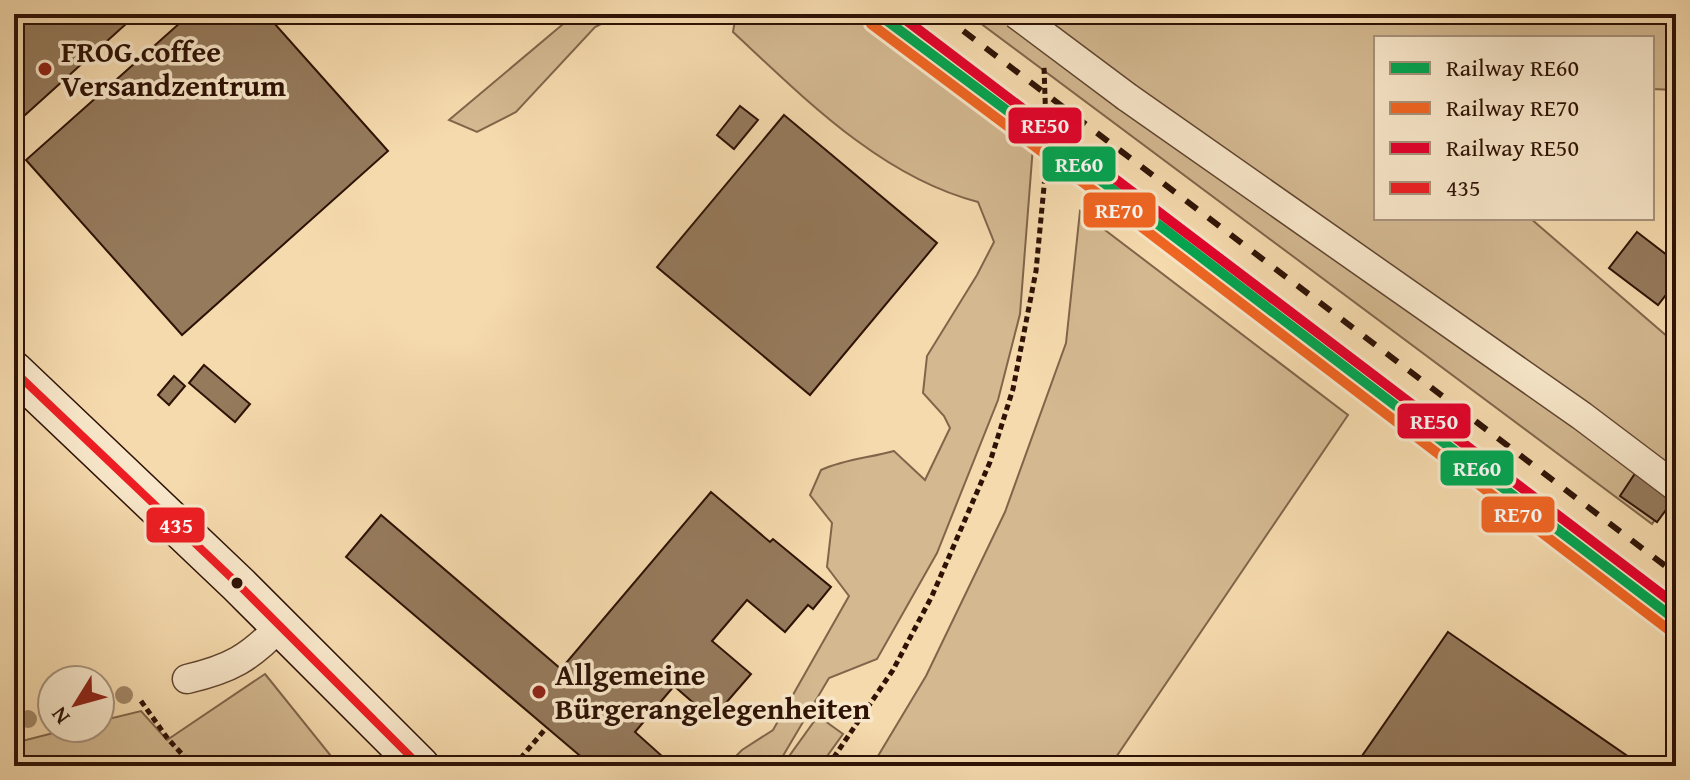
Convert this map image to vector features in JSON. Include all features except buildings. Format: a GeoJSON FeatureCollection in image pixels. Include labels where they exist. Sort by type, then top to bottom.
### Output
{"type":"FeatureCollection","features":[{"type":"Feature","properties":{"kind":"street"},"geometry":{"type":"LineString","coordinates":[[1016,14],[1127,97],[1582,416],[1676,487]]}},
{"type":"Feature","properties":{"kind":"street"},"geometry":{"type":"LineString","coordinates":[[14,371],[280,626],[420,766]]}},
{"type":"Feature","properties":{"kind":"street"},"geometry":{"type":"LineString","coordinates":[[187,679],[245,660],[280,626]]}},
{"type":"Feature","properties":{"kind":"path"},"geometry":{"type":"LineString","coordinates":[[828,766],[893,670],[932,596],[990,462],[1013,389],[1038,257],[1047,155],[1044,62]]}},
{"type":"Feature","properties":{"kind":"path"},"geometry":{"type":"LineString","coordinates":[[141,701],[168,739],[193,766]]}},
{"type":"Feature","properties":{"kind":"path"},"geometry":{"type":"LineString","coordinates":[[514,766],[547,727]]}},
{"type":"Feature","properties":{"kind":"path"},"geometry":{"type":"LineString","coordinates":[[14,754],[25,766]]}},
{"type":"Feature","properties":{"kind":"shaded area"},"geometry":{"type":"Polygon","coordinates":[[[575,14],[621,14],[595,27],[516,112],[477,132],[449,120],[575,14]]]}},
{"type":"Feature","properties":{"kind":"shaded area"},"geometry":{"type":"Polygon","coordinates":[[[736,14],[849,14],[1033,146],[1020,314],[998,400],[937,553],[877,659],[829,678],[777,766],[726,766],[742,750],[773,730],[849,596],[827,567],[832,523],[810,495],[821,470],[894,451],[925,480],[950,428],[944,416],[923,393],[927,356],[994,242],[978,202],[909,174],[846,132],[733,32],[736,14]]]}},
{"type":"Feature","properties":{"kind":"shaded area"},"geometry":{"type":"Polygon","coordinates":[[[968,14],[1676,14],[1676,90],[1654,89],[1654,36],[1374,36],[1374,220],[1532,220],[1676,344],[1676,488],[1652,524],[968,14]]]}},
{"type":"Feature","properties":{"kind":"shaded area"},"geometry":{"type":"Polygon","coordinates":[[[1080,211],[1348,415],[1110,766],[872,766],[926,676],[1005,512],[1066,343],[1080,211]]]}},
{"type":"Feature","properties":{"kind":"shaded area"},"geometry":{"type":"Polygon","coordinates":[[[265,674],[339,766],[14,766],[14,743],[36,737],[36,744],[116,744],[116,717],[141,711],[167,740],[265,674]]]}},
{"type":"Feature","properties":{"kind":"shaded area"},"geometry":{"type":"Polygon","coordinates":[[[818,716],[843,734],[820,766],[782,766],[818,716]]]}},
{"type":"Feature","properties":{"kind":"railway"},"geometry":{"type":"LineString","coordinates":[[941,14],[1676,574]]}},
{"type":"Feature","properties":{"kind":"rail line","name":"RE60"},"geometry":{"type":"LineString","coordinates":[[878,14],[1676,620]]}},
{"type":"Feature","properties":{"kind":"rail line","name":"RE50"},"geometry":{"type":"LineString","coordinates":[[898,14],[1676,605]]}},
{"type":"Feature","properties":{"kind":"rail line","name":"RE70"},"geometry":{"type":"LineString","coordinates":[[871,24],[1669,630]]}},
{"type":"Feature","properties":{"kind":"transit line","name":"435"},"geometry":{"type":"LineString","coordinates":[[14,371],[239,585],[420,766]]}},
{"type":"Feature","properties":{"kind":"place","name":"FROG.coffee Versandzentrum"},"geometry":{"type":"Point","coordinates":[45,69]}},
{"type":"Feature","properties":{"kind":"place","name":"Allgemeine Bürgerangelegenheiten"},"geometry":{"type":"Point","coordinates":[539,692]}}]}
